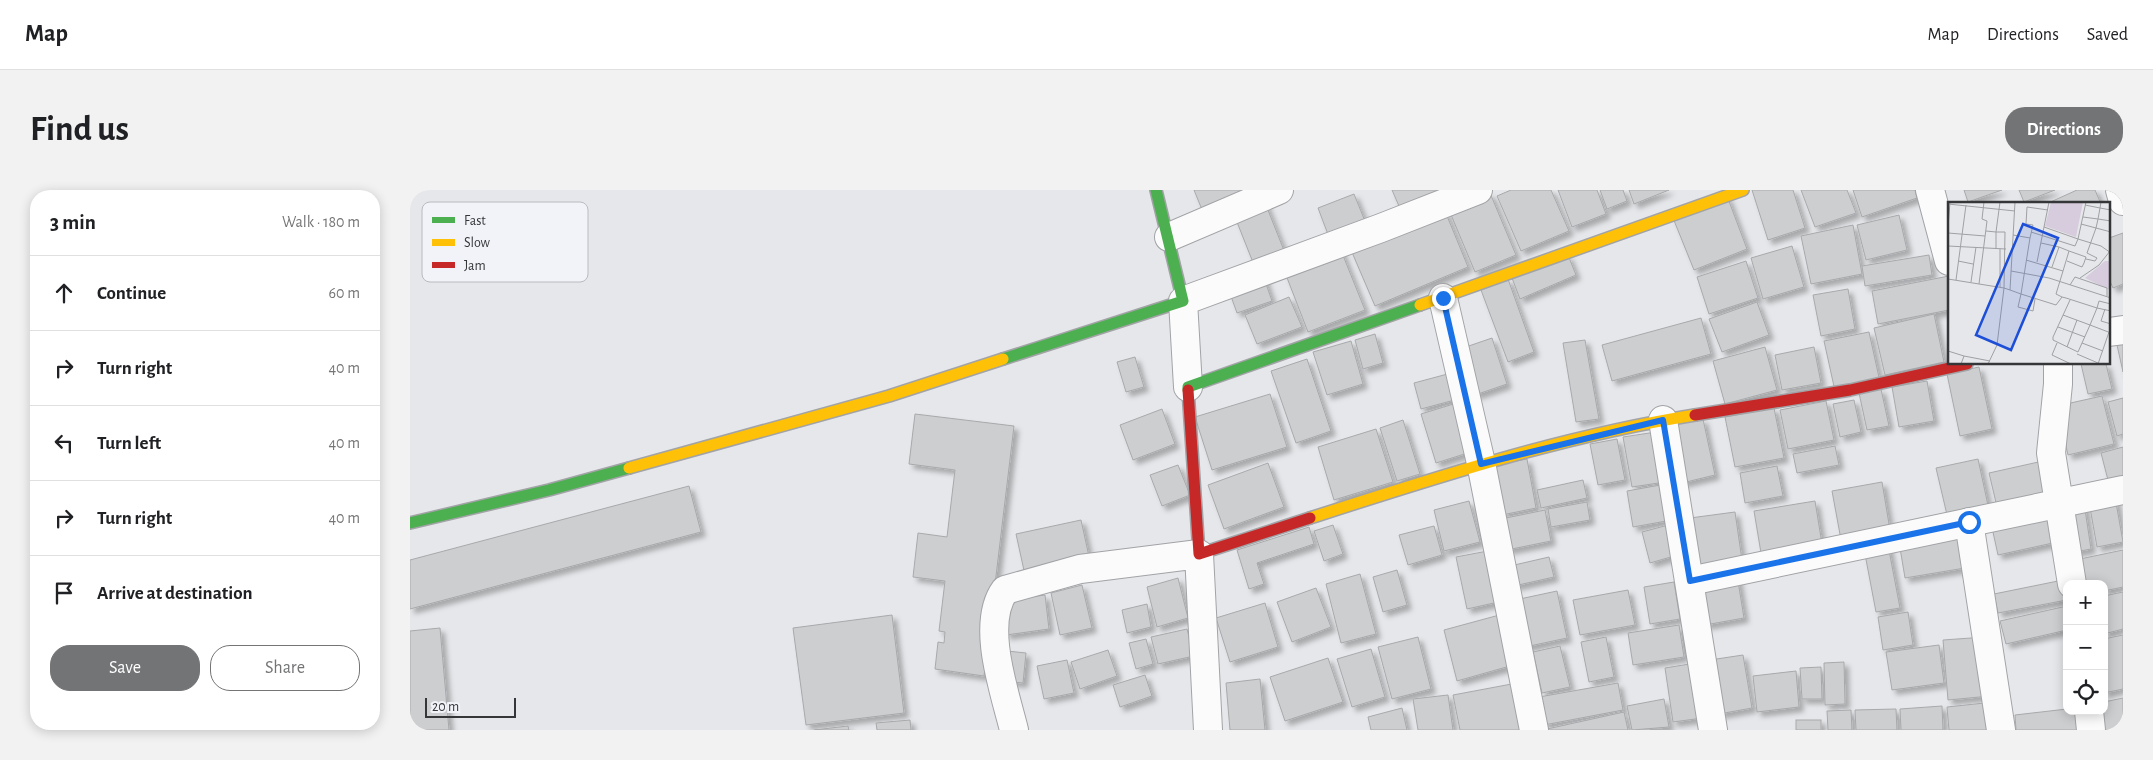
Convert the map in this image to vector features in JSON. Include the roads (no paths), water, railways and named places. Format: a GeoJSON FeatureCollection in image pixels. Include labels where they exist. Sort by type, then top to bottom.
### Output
{"type":"FeatureCollection","features":[{"type":"Feature","properties":{"kind":"street"},"geometry":{"type":"LineString","coordinates":[[1156,190],[1183,300],[1208,730]]}},
{"type":"Feature","properties":{"kind":"street"},"geometry":{"type":"LineString","coordinates":[[1169,238],[1280,190]]}},
{"type":"Feature","properties":{"kind":"street"},"geometry":{"type":"LineString","coordinates":[[410,523],[549,490],[889,396],[1183,300],[1381,228],[1478,190]]}},
{"type":"Feature","properties":{"kind":"street"},"geometry":{"type":"LineString","coordinates":[[1188,387],[1743,190]]}},
{"type":"Feature","properties":{"kind":"street"},"geometry":{"type":"LineString","coordinates":[[1930,190],[1948,258]]}},
{"type":"Feature","properties":{"kind":"street"},"geometry":{"type":"LineString","coordinates":[[2120,190],[2123,200]]}},
{"type":"Feature","properties":{"kind":"street"},"geometry":{"type":"LineString","coordinates":[[1443,298],[1481,464],[1534,730]]}},
{"type":"Feature","properties":{"kind":"street"},"geometry":{"type":"LineString","coordinates":[[2110,332],[2123,330]]}},
{"type":"Feature","properties":{"kind":"street"},"geometry":{"type":"LineString","coordinates":[[1014,730],[997,661],[995,612],[998,599],[1005,590],[1080,569],[1199,554],[1481,464],[1663,420],[1850,390],[1962,365]]}},
{"type":"Feature","properties":{"kind":"street"},"geometry":{"type":"LineString","coordinates":[[2058,365],[2058,384],[2051,453],[2071,580]]}},
{"type":"Feature","properties":{"kind":"street"},"geometry":{"type":"LineString","coordinates":[[1663,420],[1713,730]]}},
{"type":"Feature","properties":{"kind":"street"},"geometry":{"type":"LineString","coordinates":[[1690,581],[2123,490]]}},
{"type":"Feature","properties":{"kind":"street"},"geometry":{"type":"LineString","coordinates":[[1969,522],[2001,730]]}},
{"type":"Feature","properties":{"kind":"street"},"geometry":{"type":"LineString","coordinates":[[2089,715],[2091,730]]}}]}
